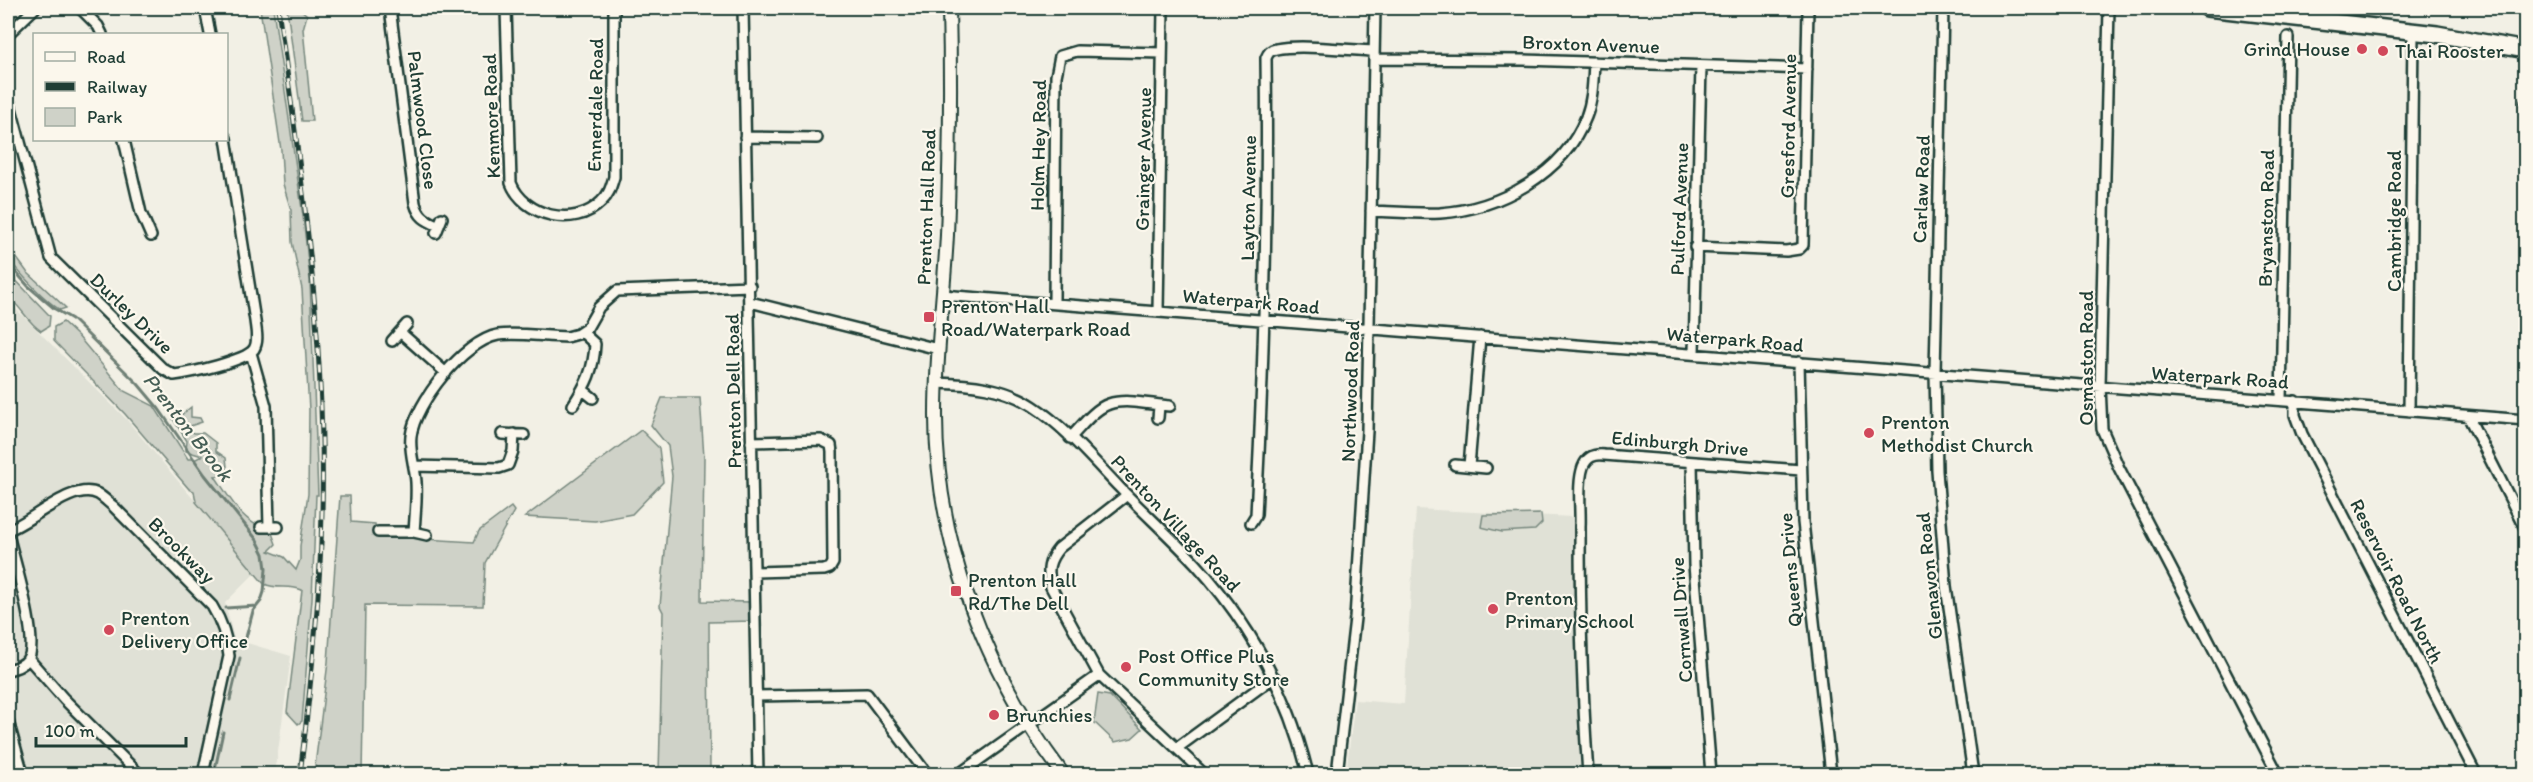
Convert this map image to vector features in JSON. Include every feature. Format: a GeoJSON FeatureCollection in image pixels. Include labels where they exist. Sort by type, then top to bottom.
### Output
{"type":"FeatureCollection","features":[{"type":"Feature","properties":{"kind":"highway"},"geometry":{"type":"LineString","coordinates":[[2207,8],[2413,32],[2526,50]]}},
{"type":"Feature","properties":{"kind":"street"},"geometry":{"type":"LineString","coordinates":[[8,34],[35,8]]}},
{"type":"Feature","properties":{"kind":"street"},"geometry":{"type":"LineString","coordinates":[[80,8],[98,26],[102,33]]}},
{"type":"Feature","properties":{"kind":"street"},"geometry":{"type":"LineString","coordinates":[[205,8],[210,33]]}},
{"type":"Feature","properties":{"kind":"street","name":"Palmwood Close"},"geometry":{"type":"LineString","coordinates":[[390,8],[415,203],[419,214],[426,221],[439,225]]}},
{"type":"Feature","properties":{"kind":"street","name":"Kenmore Road"},"geometry":{"type":"LineString","coordinates":[[506,8],[510,183],[515,193],[536,212],[572,215]]}},
{"type":"Feature","properties":{"kind":"street","name":"Ennerdale Road"},"geometry":{"type":"LineString","coordinates":[[572,215],[589,211],[601,203],[609,194],[614,177],[614,8]]}},
{"type":"Feature","properties":{"kind":"street","name":"Prenton Dell Road"},"geometry":{"type":"LineString","coordinates":[[743,8],[758,774]]}},
{"type":"Feature","properties":{"kind":"street","name":"Prenton Hall Road"},"geometry":{"type":"LineString","coordinates":[[949,8],[947,234],[938,349],[936,414],[944,505],[960,576],[999,673],[1063,774]]}},
{"type":"Feature","properties":{"kind":"street","name":"Grainger Avenue"},"geometry":{"type":"LineString","coordinates":[[1158,311],[1163,8]]}},
{"type":"Feature","properties":{"kind":"street","name":"Northwood Road"},"geometry":{"type":"LineString","coordinates":[[1337,774],[1355,618],[1362,519],[1370,329],[1375,8]]}},
{"type":"Feature","properties":{"kind":"street","name":"Gresford Avenue"},"geometry":{"type":"LineString","coordinates":[[1695,248],[1786,251],[1799,249],[1803,245],[1808,8]]}},
{"type":"Feature","properties":{"kind":"street","name":"Carlaw Road"},"geometry":{"type":"LineString","coordinates":[[1935,372],[1943,8]]}},
{"type":"Feature","properties":{"kind":"street","name":"Osmaston Road"},"geometry":{"type":"LineString","coordinates":[[2109,8],[2100,386],[2102,429],[2119,468],[2278,774]]}},
{"type":"Feature","properties":{"kind":"street","name":"Cambridge Road"},"geometry":{"type":"LineString","coordinates":[[2409,411],[2413,32]]}},
{"type":"Feature","properties":{"kind":"street","name":"Bryanston Road"},"geometry":{"type":"LineString","coordinates":[[2281,400],[2288,37]]}},
{"type":"Feature","properties":{"kind":"street","name":"Layton Avenue"},"geometry":{"type":"LineString","coordinates":[[1251,522],[1256,515],[1264,320],[1266,58],[1268,52],[1274,49],[1288,48],[1374,55]]}},
{"type":"Feature","properties":{"kind":"street","name":"Holm Hey Road"},"geometry":{"type":"LineString","coordinates":[[1054,302],[1056,76],[1060,56],[1077,51],[1162,53]]}},
{"type":"Feature","properties":{"kind":"street","name":"Broxton Avenue"},"geometry":{"type":"LineString","coordinates":[[1374,55],[1807,69]]}},
{"type":"Feature","properties":{"kind":"street"},"geometry":{"type":"LineString","coordinates":[[1371,211],[1440,213],[1467,209],[1488,204],[1526,186],[1546,171],[1574,139],[1586,117],[1593,92],[1594,62]]}},
{"type":"Feature","properties":{"kind":"street","name":"Pulford Avenue"},"geometry":{"type":"LineString","coordinates":[[1694,353],[1701,66]]}},
{"type":"Feature","properties":{"kind":"street","name":"Durley Drive"},"geometry":{"type":"LineString","coordinates":[[8,97],[48,250],[55,265],[163,369],[174,375],[251,353]]}},
{"type":"Feature","properties":{"kind":"street"},"geometry":{"type":"LineString","coordinates":[[2526,103],[2526,131]]}},
{"type":"Feature","properties":{"kind":"street"},"geometry":{"type":"LineString","coordinates":[[745,137],[817,138]]}},
{"type":"Feature","properties":{"kind":"street"},"geometry":{"type":"LineString","coordinates":[[124,141],[141,213],[151,236]]}},
{"type":"Feature","properties":{"kind":"street"},"geometry":{"type":"LineString","coordinates":[[226,141],[256,329],[256,346],[251,353],[266,406],[269,527]]}},
{"type":"Feature","properties":{"kind":"street"},"geometry":{"type":"LineString","coordinates":[[414,532],[416,483],[410,450],[414,422],[433,388],[446,373],[485,339],[498,335],[567,337],[582,332],[587,328],[599,307],[617,291],[750,286]]}},
{"type":"Feature","properties":{"kind":"street","name":"Waterpark Road"},"geometry":{"type":"LineString","coordinates":[[942,295],[1054,302],[2526,420]]}},
{"type":"Feature","properties":{"kind":"street"},"geometry":{"type":"LineString","coordinates":[[750,302],[938,349]]}},
{"type":"Feature","properties":{"kind":"street"},"geometry":{"type":"LineString","coordinates":[[392,341],[407,324]]}},
{"type":"Feature","properties":{"kind":"street"},"geometry":{"type":"LineString","coordinates":[[400,332],[446,373]]}},
{"type":"Feature","properties":{"kind":"street"},"geometry":{"type":"LineString","coordinates":[[573,405],[583,390],[594,361],[595,344],[582,332]]}},
{"type":"Feature","properties":{"kind":"street"},"geometry":{"type":"LineString","coordinates":[[1469,466],[1480,337]]}},
{"type":"Feature","properties":{"kind":"street","name":"Queens Drive"},"geometry":{"type":"LineString","coordinates":[[1799,362],[1801,470],[1815,645],[1831,774]]}},
{"type":"Feature","properties":{"kind":"street","name":"Glenavon Road"},"geometry":{"type":"LineString","coordinates":[[1935,372],[1937,471],[1946,586],[1973,774]]}},
{"type":"Feature","properties":{"kind":"street","name":"Prenton Village Road"},"geometry":{"type":"LineString","coordinates":[[937,383],[994,388],[1033,406],[1070,438],[1196,564],[1246,629],[1274,678],[1288,705],[1308,774]]}},
{"type":"Feature","properties":{"kind":"street"},"geometry":{"type":"LineString","coordinates":[[583,390],[593,398]]}},
{"type":"Feature","properties":{"kind":"street","name":"Reservoir Road North"},"geometry":{"type":"LineString","coordinates":[[2295,401],[2295,415],[2302,434],[2476,774]]}},
{"type":"Feature","properties":{"kind":"street"},"geometry":{"type":"LineString","coordinates":[[1070,438],[1101,409],[1110,404],[1170,406]]}},
{"type":"Feature","properties":{"kind":"street"},"geometry":{"type":"LineString","coordinates":[[1158,418],[1159,406]]}},
{"type":"Feature","properties":{"kind":"street"},"geometry":{"type":"LineString","coordinates":[[2468,416],[2526,530]]}},
{"type":"Feature","properties":{"kind":"street"},"geometry":{"type":"LineString","coordinates":[[502,434],[524,435]]}},
{"type":"Feature","properties":{"kind":"street"},"geometry":{"type":"LineString","coordinates":[[414,466],[499,468],[508,465],[511,459],[514,434]]}},
{"type":"Feature","properties":{"kind":"street"},"geometry":{"type":"LineString","coordinates":[[751,442],[821,440],[831,445],[832,452],[833,563],[830,568],[754,572]]}},
{"type":"Feature","properties":{"kind":"street","name":"Edinburgh Drive"},"geometry":{"type":"LineString","coordinates":[[1588,774],[1580,558],[1582,468],[1588,459],[1594,454],[1801,470]]}},
{"type":"Feature","properties":{"kind":"street","name":"Cornwall Drive"},"geometry":{"type":"LineString","coordinates":[[1692,462],[1694,565],[1711,774]]}},
{"type":"Feature","properties":{"kind":"street"},"geometry":{"type":"LineString","coordinates":[[1455,465],[1486,468]]}},
{"type":"Feature","properties":{"kind":"street","name":"Brookway"},"geometry":{"type":"LineString","coordinates":[[8,532],[61,499],[88,491],[98,494],[113,506],[212,606],[222,622],[228,641],[229,656],[203,774]]}},
{"type":"Feature","properties":{"kind":"street"},"geometry":{"type":"LineString","coordinates":[[1127,495],[1059,548],[1052,556],[1047,573],[1051,587],[1099,675],[1204,774]]}},
{"type":"Feature","properties":{"kind":"street"},"geometry":{"type":"LineString","coordinates":[[8,532],[31,633],[31,650],[28,658],[21,665],[8,670]]}},
{"type":"Feature","properties":{"kind":"street"},"geometry":{"type":"LineString","coordinates":[[378,532],[414,532],[427,535]]}},
{"type":"Feature","properties":{"kind":"street"},"geometry":{"type":"LineString","coordinates":[[28,658],[64,699],[139,774]]}},
{"type":"Feature","properties":{"kind":"street"},"geometry":{"type":"LineString","coordinates":[[959,774],[1099,675]]}},
{"type":"Feature","properties":{"kind":"street"},"geometry":{"type":"LineString","coordinates":[[1177,748],[1274,678]]}},
{"type":"Feature","properties":{"kind":"street"},"geometry":{"type":"LineString","coordinates":[[756,696],[867,694],[927,774]]}},
{"type":"Feature","properties":{"kind":"street"},"geometry":{"type":"LineString","coordinates":[[8,721],[23,774]]}},
{"type":"Feature","properties":{"kind":"shaded area"},"geometry":{"type":"Polygon","coordinates":[[[8,301],[127,420],[189,494],[258,570],[225,603],[234,639],[291,656],[275,774],[8,774],[8,301]]]}},
{"type":"Feature","properties":{"kind":"shaded area","name":"Prenton Primary School"},"geometry":{"type":"Polygon","coordinates":[[[1416,509],[1573,517],[1580,774],[1346,774],[1355,700],[1404,704],[1416,509]]]}},
{"type":"Feature","properties":{"kind":"green space"},"geometry":{"type":"Polygon","coordinates":[[[260,8],[273,8],[310,280],[318,495],[316,495],[312,599],[302,721],[298,724],[287,712],[302,590],[264,584],[196,502],[194,491],[189,489],[125,414],[54,341],[54,327],[63,322],[78,336],[124,391],[154,406],[188,459],[196,459],[202,456],[186,451],[187,441],[173,419],[175,415],[180,416],[191,407],[191,417],[200,418],[202,422],[187,427],[194,433],[203,433],[216,443],[216,451],[226,458],[228,475],[215,476],[245,517],[272,533],[276,544],[269,551],[284,557],[296,570],[300,560],[308,494],[309,410],[302,289],[292,242],[291,210],[283,184],[281,150],[260,8]]]}},
{"type":"Feature","properties":{"kind":"green space"},"geometry":{"type":"Polygon","coordinates":[[[287,8],[299,8],[307,15],[303,29],[312,121],[302,121],[287,8]]]}},
{"type":"Feature","properties":{"kind":"green space"},"geometry":{"type":"Polygon","coordinates":[[[8,246],[27,272],[66,308],[60,310],[26,279],[8,259],[8,246]]]}},
{"type":"Feature","properties":{"kind":"green space"},"geometry":{"type":"Polygon","coordinates":[[[8,272],[50,316],[49,326],[41,331],[8,297],[8,272]]]}},
{"type":"Feature","properties":{"kind":"green space"},"geometry":{"type":"Polygon","coordinates":[[[662,398],[700,398],[704,458],[702,601],[752,602],[753,621],[709,622],[710,774],[659,774],[663,612],[660,606],[672,476],[668,446],[651,425],[662,398]]]}},
{"type":"Feature","properties":{"kind":"green space"},"geometry":{"type":"Polygon","coordinates":[[[641,430],[659,448],[663,482],[632,514],[595,521],[525,517],[641,430]]]}},
{"type":"Feature","properties":{"kind":"green space"},"geometry":{"type":"Polygon","coordinates":[[[340,496],[350,496],[351,522],[375,524],[375,536],[474,542],[479,531],[511,507],[514,511],[485,563],[483,606],[365,605],[362,774],[314,774],[328,662],[340,496]]]}},
{"type":"Feature","properties":{"kind":"green space"},"geometry":{"type":"Polygon","coordinates":[[[1541,514],[1542,523],[1535,530],[1502,532],[1481,527],[1483,515],[1541,514]]]}},
{"type":"Feature","properties":{"kind":"green space"},"geometry":{"type":"Polygon","coordinates":[[[1098,694],[1110,696],[1142,729],[1132,738],[1115,742],[1094,722],[1098,694]]]}},
{"type":"Feature","properties":{"kind":"waterway","name":"Prenton Brook"},"geometry":{"type":"LineString","coordinates":[[8,263],[28,286],[55,309],[72,319],[138,384],[159,409],[205,475],[257,540],[264,554],[266,569],[264,592],[261,601],[253,611],[244,645]]}},
{"type":"Feature","properties":{"kind":"waterway"},"geometry":{"type":"LineString","coordinates":[[226,608],[257,606]]}},
{"type":"Feature","properties":{"kind":"waterway","name":"Prenton Brook"},"geometry":{"type":"LineString","coordinates":[[230,700],[240,658]]}},
{"type":"Feature","properties":{"kind":"waterway","name":"Prenton Brook"},"geometry":{"type":"LineString","coordinates":[[214,774],[223,732]]}},
{"type":"Feature","properties":{"kind":"railway"},"geometry":{"type":"LineString","coordinates":[[278,8],[311,259],[322,449],[321,546],[317,611],[300,774]]}},
{"type":"Feature","properties":{"kind":"place","name":"Grind House"},"geometry":{"type":"Point","coordinates":[2362,49]}},
{"type":"Feature","properties":{"kind":"place","name":"Thai Rooster"},"geometry":{"type":"Point","coordinates":[2383,51]}},
{"type":"Feature","properties":{"kind":"place","name":"Prenton Hall Road/Waterpark Road"},"geometry":{"type":"Point","coordinates":[929,317]}},
{"type":"Feature","properties":{"kind":"place","name":"Prenton Methodist Church"},"geometry":{"type":"Point","coordinates":[1869,433]}},
{"type":"Feature","properties":{"kind":"place","name":"Prenton Hall Rd/The Dell"},"geometry":{"type":"Point","coordinates":[956,591]}},
{"type":"Feature","properties":{"kind":"place","name":"Prenton Primary School"},"geometry":{"type":"Point","coordinates":[1493,609]}},
{"type":"Feature","properties":{"kind":"place","name":"Prenton Delivery Office"},"geometry":{"type":"Point","coordinates":[109,630]}},
{"type":"Feature","properties":{"kind":"place","name":"Post Office Plus Community Store"},"geometry":{"type":"Point","coordinates":[1126,667]}},
{"type":"Feature","properties":{"kind":"place","name":"Brunchies"},"geometry":{"type":"Point","coordinates":[994,715]}}]}
